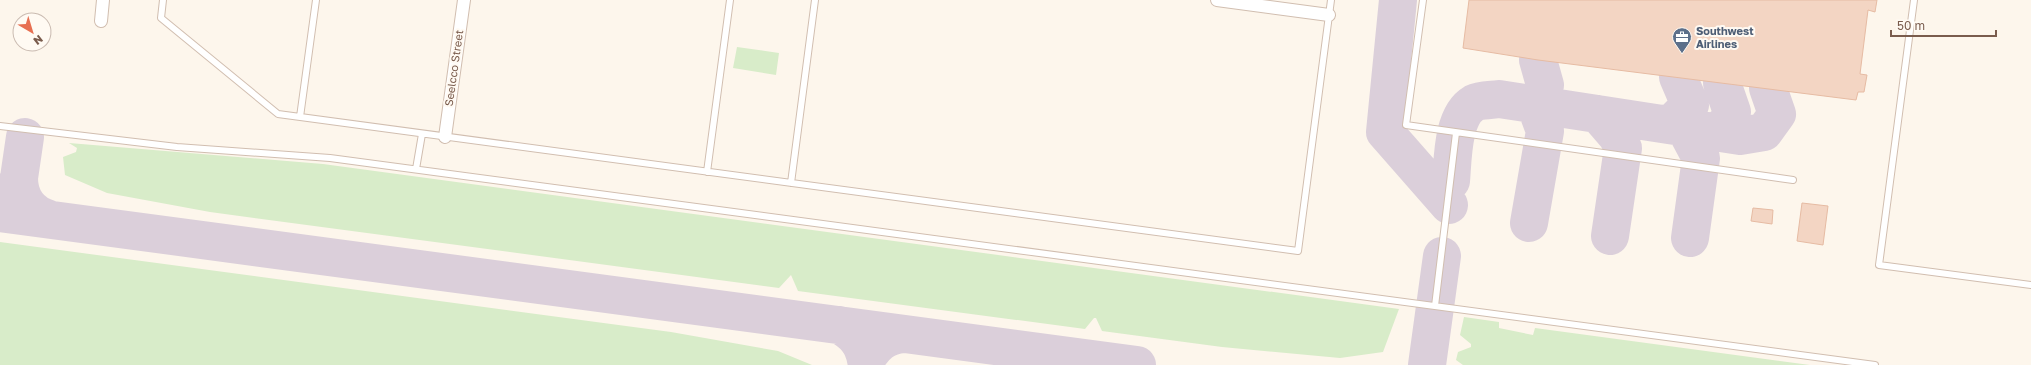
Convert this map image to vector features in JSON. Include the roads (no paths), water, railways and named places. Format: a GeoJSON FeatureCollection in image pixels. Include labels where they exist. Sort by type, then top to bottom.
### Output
{"type":"FeatureCollection","features":[{"type":"Feature","properties":{"kind":"street"},"geometry":{"type":"LineString","coordinates":[[101,20],[103,0]]}},
{"type":"Feature","properties":{"kind":"street","name":"Seelcco Street"},"geometry":{"type":"LineString","coordinates":[[445,137],[464,0]]}},
{"type":"Feature","properties":{"kind":"street"},"geometry":{"type":"LineString","coordinates":[[1217,0],[1238,1],[1329,15]]}},
{"type":"Feature","properties":{"kind":"lane"},"geometry":{"type":"LineString","coordinates":[[163,0],[161,18],[278,114],[1298,251],[1331,0]]}},
{"type":"Feature","properties":{"kind":"lane"},"geometry":{"type":"LineString","coordinates":[[300,117],[316,0]]}},
{"type":"Feature","properties":{"kind":"lane"},"geometry":{"type":"LineString","coordinates":[[707,172],[730,0]]}},
{"type":"Feature","properties":{"kind":"lane"},"geometry":{"type":"LineString","coordinates":[[791,183],[815,0]]}},
{"type":"Feature","properties":{"kind":"lane"},"geometry":{"type":"LineString","coordinates":[[1423,0],[1406,125],[1793,180]]}},
{"type":"Feature","properties":{"kind":"lane"},"geometry":{"type":"LineString","coordinates":[[1914,0],[1879,265],[2031,285]]}},
{"type":"Feature","properties":{"kind":"lane"},"geometry":{"type":"LineString","coordinates":[[0,126],[177,147],[330,158],[1875,365]]}},
{"type":"Feature","properties":{"kind":"lane"},"geometry":{"type":"LineString","coordinates":[[1435,306],[1456,132]]}},
{"type":"Feature","properties":{"kind":"lane"},"geometry":{"type":"LineString","coordinates":[[416,169],[422,134]]}},
{"type":"Feature","properties":{"kind":"place","name":"Southwest Airlines"},"geometry":{"type":"Point","coordinates":[1682,54]}}]}
